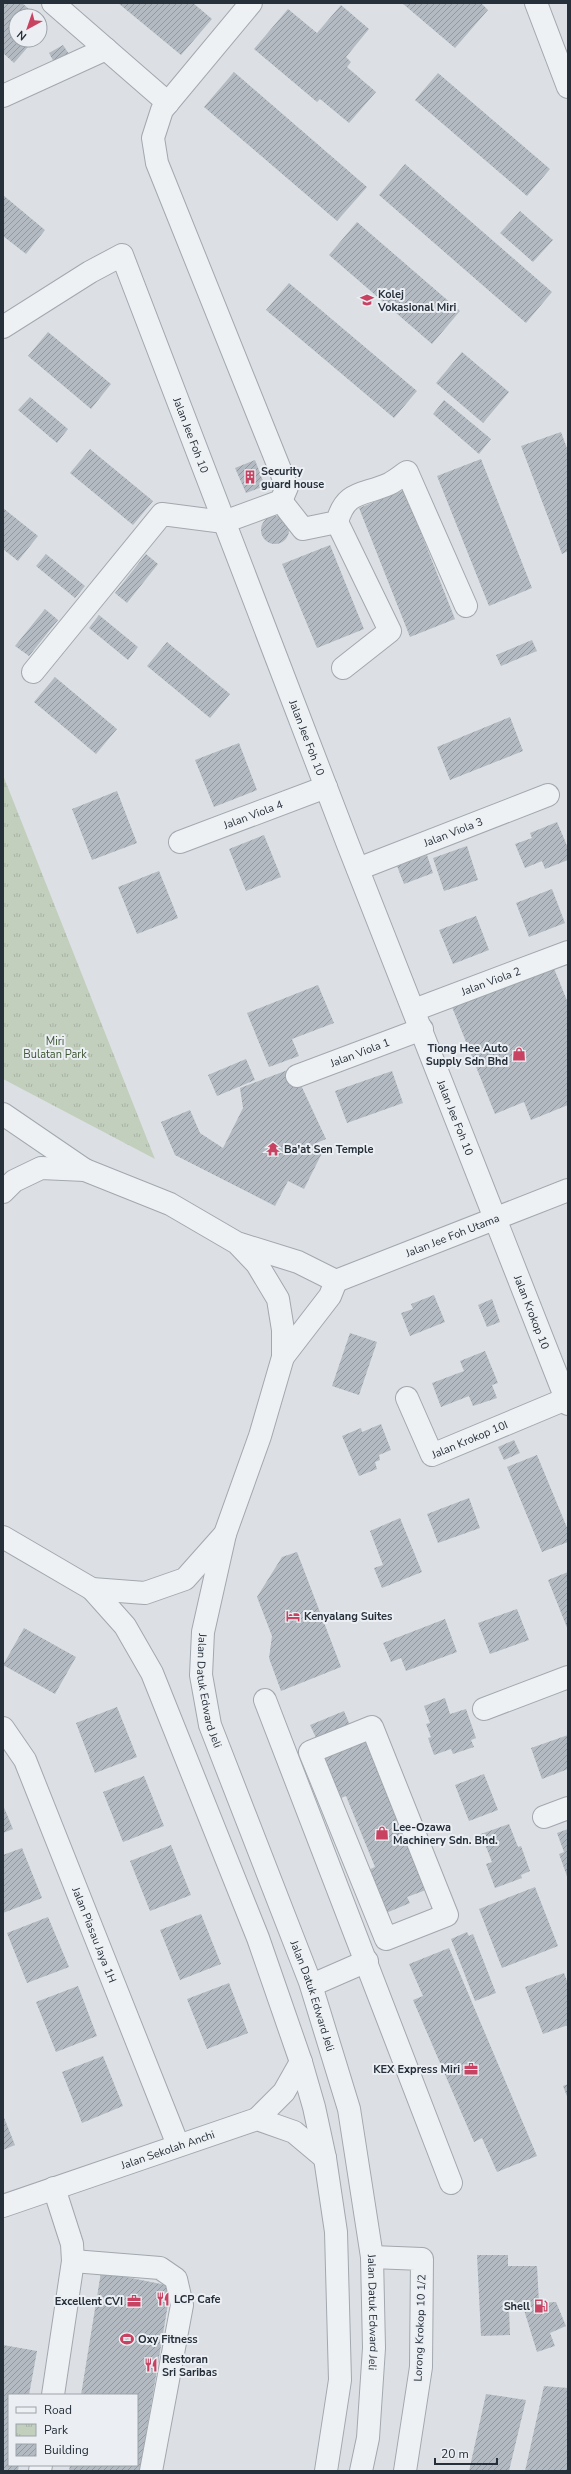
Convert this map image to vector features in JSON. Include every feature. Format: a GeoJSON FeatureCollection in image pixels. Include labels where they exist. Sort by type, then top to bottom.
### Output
{"type":"FeatureCollection","features":[{"type":"Feature","properties":{"kind":"street"},"geometry":{"type":"LineString","coordinates":[[53,3],[168,103]]}},
{"type":"Feature","properties":{"kind":"street"},"geometry":{"type":"LineString","coordinates":[[33,672],[162,514],[224,522],[281,501],[287,487],[157,163],[153,138],[162,110],[251,3]]}},
{"type":"Feature","properties":{"kind":"street"},"geometry":{"type":"LineString","coordinates":[[536,3],[568,87]]}},
{"type":"Feature","properties":{"kind":"street"},"geometry":{"type":"LineString","coordinates":[[3,96],[106,49]]}},
{"type":"Feature","properties":{"kind":"street","name":"Jalan Jee Foh 10"},"geometry":{"type":"LineString","coordinates":[[3,327],[90,272],[122,255],[358,869],[495,1220]]}},
{"type":"Feature","properties":{"kind":"street"},"geometry":{"type":"LineString","coordinates":[[343,668],[390,631],[337,522],[341,508],[351,496],[390,484],[407,472],[466,606]]}},
{"type":"Feature","properties":{"kind":"street"},"geometry":{"type":"LineString","coordinates":[[281,501],[303,528],[337,522]]}},
{"type":"Feature","properties":{"kind":"street","name":"Jalan Viola 4"},"geometry":{"type":"LineString","coordinates":[[180,842],[326,786]]}},
{"type":"Feature","properties":{"kind":"street","name":"Jalan Viola 3"},"geometry":{"type":"LineString","coordinates":[[358,869],[548,795]]}},
{"type":"Feature","properties":{"kind":"street","name":"Jalan Viola 2"},"geometry":{"type":"LineString","coordinates":[[418,1020],[568,952]]}},
{"type":"Feature","properties":{"kind":"street","name":"Jalan Viola 1"},"geometry":{"type":"LineString","coordinates":[[297,1076],[418,1020]]}},
{"type":"Feature","properties":{"kind":"street"},"geometry":{"type":"LineString","coordinates":[[3,1114],[85,1170],[170,1204],[237,1243],[298,1262],[336,1281],[330,1296],[283,1357]]}},
{"type":"Feature","properties":{"kind":"street"},"geometry":{"type":"LineString","coordinates":[[3,1192],[14,1181],[41,1168],[85,1170]]}},
{"type":"Feature","properties":{"kind":"street","name":"Jalan Jee Foh Utama"},"geometry":{"type":"LineString","coordinates":[[336,1281],[495,1220],[568,1190]]}},
{"type":"Feature","properties":{"kind":"street","name":"Jalan Krokop 10"},"geometry":{"type":"LineString","coordinates":[[495,1220],[567,1402]]}},
{"type":"Feature","properties":{"kind":"street"},"geometry":{"type":"LineString","coordinates":[[92,1589],[146,1593],[185,1579],[225,1534],[260,1436],[283,1357],[283,1330],[278,1299],[257,1264],[237,1243]]}},
{"type":"Feature","properties":{"kind":"street","name":"Jalan Krokop 10I"},"geometry":{"type":"LineString","coordinates":[[407,1398],[432,1455],[567,1402]]}},
{"type":"Feature","properties":{"kind":"street","name":"Jalan Datuk Edward Jeli"},"geometry":{"type":"LineString","coordinates":[[225,1534],[203,1632],[200,1675],[210,1725],[312,1985],[349,2109],[372,2257],[374,2348],[368,2438],[361,2471]]}},
{"type":"Feature","properties":{"kind":"street"},"geometry":{"type":"LineString","coordinates":[[3,1537],[92,1589],[125,1626],[152,1673],[258,1938],[301,2062],[325,2158],[336,2232],[340,2380],[326,2471]]}},
{"type":"Feature","properties":{"kind":"street"},"geometry":{"type":"LineString","coordinates":[[484,1709],[568,1677]]}},
{"type":"Feature","properties":{"kind":"street"},"geometry":{"type":"LineString","coordinates":[[264,1700],[367,1961],[451,2183]]}},
{"type":"Feature","properties":{"kind":"street"},"geometry":{"type":"LineString","coordinates":[[372,1727],[448,1915],[386,1940],[310,1752],[372,1727]]}},
{"type":"Feature","properties":{"kind":"street","name":"Jalan Piasau Jaya 1H"},"geometry":{"type":"LineString","coordinates":[[3,1728],[25,1760],[178,2145]]}},
{"type":"Feature","properties":{"kind":"street"},"geometry":{"type":"LineString","coordinates":[[544,1817],[568,1808]]}},
{"type":"Feature","properties":{"kind":"street"},"geometry":{"type":"LineString","coordinates":[[312,1985],[367,1961]]}},
{"type":"Feature","properties":{"kind":"street"},"geometry":{"type":"LineString","coordinates":[[301,2062],[284,2092],[257,2119],[294,2132],[325,2158]]}},
{"type":"Feature","properties":{"kind":"street","name":"Jalan Sekolah Anchi"},"geometry":{"type":"LineString","coordinates":[[3,2206],[257,2119]]}},
{"type":"Feature","properties":{"kind":"street"},"geometry":{"type":"LineString","coordinates":[[53,2394],[74,2261],[72,2244],[54,2188]]}},
{"type":"Feature","properties":{"kind":"street","name":"Lorong Krokop 10 1/2"},"geometry":{"type":"LineString","coordinates":[[372,2257],[422,2259],[421,2367],[405,2471]]}},
{"type":"Feature","properties":{"kind":"street"},"geometry":{"type":"LineString","coordinates":[[74,2261],[160,2268],[176,2279],[182,2305],[151,2471]]}},
{"type":"Feature","properties":{"kind":"green space","name":"Miri Bulatan Park"},"geometry":{"type":"Polygon","coordinates":[[[3,775],[155,1159],[3,1079],[3,775]]]}},
{"type":"Feature","properties":{"kind":"building"},"geometry":{"type":"Polygon","coordinates":[[[3,3],[22,3],[28,8],[8,8],[8,48],[27,48],[14,63],[3,53],[3,3]]]}},
{"type":"Feature","properties":{"kind":"building"},"geometry":{"type":"Polygon","coordinates":[[[118,3],[193,3],[212,19],[181,55],[118,3]]]}},
{"type":"Feature","properties":{"kind":"building"},"geometry":{"type":"Polygon","coordinates":[[[402,3],[481,3],[488,10],[455,48],[402,3]]]}},
{"type":"Feature","properties":{"kind":"building"},"geometry":{"type":"Polygon","coordinates":[[[341,5],[369,29],[346,57],[351,62],[347,67],[376,92],[349,123],[320,99],[317,102],[254,49],[288,9],[317,33],[341,5]]]}},
{"type":"Feature","properties":{"kind":"building"},"geometry":{"type":"Polygon","coordinates":[[[63,45],[71,57],[56,66],[49,53],[63,45]]]}},
{"type":"Feature","properties":{"kind":"building"},"geometry":{"type":"Polygon","coordinates":[[[234,72],[367,187],[337,221],[204,107],[234,72]]]}},
{"type":"Feature","properties":{"kind":"building"},"geometry":{"type":"Polygon","coordinates":[[[438,73],[550,169],[527,196],[415,100],[438,73]]]}},
{"type":"Feature","properties":{"kind":"building"},"geometry":{"type":"Polygon","coordinates":[[[405,164],[552,292],[526,323],[379,195],[405,164]]]}},
{"type":"Feature","properties":{"kind":"building"},"geometry":{"type":"Polygon","coordinates":[[[3,195],[45,230],[26,254],[3,236],[3,195]]]}},
{"type":"Feature","properties":{"kind":"building"},"geometry":{"type":"Polygon","coordinates":[[[520,211],[553,240],[533,262],[500,233],[520,211]]]}},
{"type":"Feature","properties":{"kind":"building"},"geometry":{"type":"Polygon","coordinates":[[[357,222],[460,311],[432,344],[329,255],[357,222]]]}},
{"type":"Feature","properties":{"kind":"building"},"geometry":{"type":"Polygon","coordinates":[[[289,283],[417,391],[394,418],[266,310],[289,283]]]}},
{"type":"Feature","properties":{"kind":"building"},"geometry":{"type":"Polygon","coordinates":[[[48,332],[111,384],[91,409],[28,356],[48,332]]]}},
{"type":"Feature","properties":{"kind":"building"},"geometry":{"type":"Polygon","coordinates":[[[462,352],[509,392],[483,423],[436,383],[462,352]]]}},
{"type":"Feature","properties":{"kind":"building"},"geometry":{"type":"Polygon","coordinates":[[[30,397],[68,429],[57,443],[18,410],[30,397]]]}},
{"type":"Feature","properties":{"kind":"building"},"geometry":{"type":"Polygon","coordinates":[[[444,400],[491,439],[479,454],[433,414],[444,400]]]}},
{"type":"Feature","properties":{"kind":"building"},"geometry":{"type":"Polygon","coordinates":[[[561,432],[568,451],[568,551],[562,554],[521,446],[561,432]]]}},
{"type":"Feature","properties":{"kind":"building"},"geometry":{"type":"Polygon","coordinates":[[[90,449],[153,501],[133,525],[70,473],[90,449]]]}},
{"type":"Feature","properties":{"kind":"building"},"geometry":{"type":"Polygon","coordinates":[[[481,459],[532,588],[489,606],[437,476],[481,459]]]}},
{"type":"Feature","properties":{"kind":"building","name":"Security guard house"},"geometry":{"type":"Polygon","coordinates":[[[255,460],[265,486],[246,493],[235,468],[255,460]]]}},
{"type":"Feature","properties":{"kind":"building"},"geometry":{"type":"Polygon","coordinates":[[[404,490],[455,619],[410,637],[359,508],[404,490]]]}},
{"type":"Feature","properties":{"kind":"building"},"geometry":{"type":"Polygon","coordinates":[[[3,508],[38,536],[18,561],[3,549],[3,508]]]}},
{"type":"Feature","properties":{"kind":"building"},"geometry":{"type":"Polygon","coordinates":[[[275,516],[285,520],[289,530],[285,540],[275,544],[265,540],[261,530],[265,520],[275,516]]]}},
{"type":"Feature","properties":{"kind":"building"},"geometry":{"type":"Polygon","coordinates":[[[330,545],[364,629],[317,648],[282,564],[330,545]]]}},
{"type":"Feature","properties":{"kind":"building"},"geometry":{"type":"Polygon","coordinates":[[[46,554],[85,586],[75,598],[36,566],[46,554]]]}},
{"type":"Feature","properties":{"kind":"building"},"geometry":{"type":"Polygon","coordinates":[[[146,554],[158,564],[127,603],[115,593],[146,554]]]}},
{"type":"Feature","properties":{"kind":"building"},"geometry":{"type":"Polygon","coordinates":[[[45,609],[58,620],[29,656],[15,646],[45,609]]]}},
{"type":"Feature","properties":{"kind":"building"},"geometry":{"type":"Polygon","coordinates":[[[99,615],[138,647],[128,660],[89,628],[99,615]]]}},
{"type":"Feature","properties":{"kind":"building"},"geometry":{"type":"Polygon","coordinates":[[[532,640],[537,651],[501,666],[496,655],[532,640]]]}},
{"type":"Feature","properties":{"kind":"building"},"geometry":{"type":"Polygon","coordinates":[[[167,642],[230,694],[210,718],[147,666],[167,642]]]}},
{"type":"Feature","properties":{"kind":"building"},"geometry":{"type":"Polygon","coordinates":[[[55,677],[117,729],[96,754],[34,702],[55,677]]]}},
{"type":"Feature","properties":{"kind":"building"},"geometry":{"type":"Polygon","coordinates":[[[510,717],[523,751],[450,780],[437,747],[510,717]]]}},
{"type":"Feature","properties":{"kind":"building"},"geometry":{"type":"Polygon","coordinates":[[[239,743],[257,790],[214,807],[195,760],[239,743]]]}},
{"type":"Feature","properties":{"kind":"building"},"geometry":{"type":"Polygon","coordinates":[[[117,791],[137,843],[92,860],[72,809],[117,791]]]}},
{"type":"Feature","properties":{"kind":"building"},"geometry":{"type":"Polygon","coordinates":[[[557,822],[568,848],[568,860],[545,869],[542,861],[525,868],[515,844],[532,838],[530,833],[557,822]]]}},
{"type":"Feature","properties":{"kind":"building"},"geometry":{"type":"Polygon","coordinates":[[[264,835],[281,877],[246,891],[229,849],[264,835]]]}},
{"type":"Feature","properties":{"kind":"building"},"geometry":{"type":"Polygon","coordinates":[[[467,846],[478,880],[444,891],[433,858],[467,846]]]}},
{"type":"Feature","properties":{"kind":"building"},"geometry":{"type":"Polygon","coordinates":[[[427,855],[433,873],[404,884],[397,866],[427,855]]]}},
{"type":"Feature","properties":{"kind":"building"},"geometry":{"type":"Polygon","coordinates":[[[159,871],[178,918],[137,934],[118,887],[159,871]]]}},
{"type":"Feature","properties":{"kind":"building"},"geometry":{"type":"Polygon","coordinates":[[[552,889],[565,923],[529,937],[516,903],[552,889]]]}},
{"type":"Feature","properties":{"kind":"building"},"geometry":{"type":"Polygon","coordinates":[[[476,916],[489,950],[453,964],[439,930],[476,916]]]}},
{"type":"Feature","properties":{"kind":"building","name":"Tiong Hee Auto Supply Sdn Bhd"},"geometry":{"type":"Polygon","coordinates":[[[553,966],[568,1003],[568,1105],[531,1120],[524,1102],[495,1114],[452,1007],[553,966]]]}},
{"type":"Feature","properties":{"kind":"building"},"geometry":{"type":"Polygon","coordinates":[[[318,985],[334,1023],[292,1039],[299,1056],[269,1067],[247,1013],[318,985]]]}},
{"type":"Feature","properties":{"kind":"building"},"geometry":{"type":"Polygon","coordinates":[[[246,1059],[255,1080],[217,1096],[208,1075],[246,1059]]]}},
{"type":"Feature","properties":{"kind":"building"},"geometry":{"type":"Polygon","coordinates":[[[293,1068],[326,1139],[314,1144],[324,1149],[304,1189],[288,1181],[275,1206],[175,1155],[161,1122],[190,1110],[200,1133],[223,1148],[243,1108],[240,1088],[293,1068]]]}},
{"type":"Feature","properties":{"kind":"building"},"geometry":{"type":"Polygon","coordinates":[[[392,1071],[403,1103],[347,1123],[335,1091],[392,1071]]]}},
{"type":"Feature","properties":{"kind":"building"},"geometry":{"type":"Polygon","coordinates":[[[434,1295],[445,1322],[410,1336],[401,1313],[413,1309],[411,1304],[434,1295]]]}},
{"type":"Feature","properties":{"kind":"building"},"geometry":{"type":"Polygon","coordinates":[[[492,1299],[500,1322],[487,1327],[478,1305],[492,1299]]]}},
{"type":"Feature","properties":{"kind":"building"},"geometry":{"type":"Polygon","coordinates":[[[350,1333],[377,1342],[359,1395],[332,1386],[350,1333]]]}},
{"type":"Feature","properties":{"kind":"building"},"geometry":{"type":"Polygon","coordinates":[[[485,1351],[498,1383],[492,1385],[497,1398],[473,1406],[469,1396],[441,1407],[432,1383],[464,1371],[460,1361],[485,1351]]]}},
{"type":"Feature","properties":{"kind":"building"},"geometry":{"type":"Polygon","coordinates":[[[381,1424],[391,1450],[379,1455],[380,1460],[375,1462],[377,1469],[359,1476],[342,1436],[361,1428],[362,1432],[381,1424]]]}},
{"type":"Feature","properties":{"kind":"building"},"geometry":{"type":"Polygon","coordinates":[[[514,1440],[520,1453],[504,1460],[498,1447],[514,1440]]]}},
{"type":"Feature","properties":{"kind":"building"},"geometry":{"type":"Polygon","coordinates":[[[537,1455],[568,1530],[568,1542],[542,1552],[507,1467],[537,1455]]]}},
{"type":"Feature","properties":{"kind":"building"},"geometry":{"type":"Polygon","coordinates":[[[469,1498],[480,1528],[438,1543],[427,1514],[469,1498]]]}},
{"type":"Feature","properties":{"kind":"building"},"geometry":{"type":"Polygon","coordinates":[[[400,1518],[422,1572],[382,1588],[374,1568],[383,1565],[370,1531],[400,1518]]]}},
{"type":"Feature","properties":{"kind":"building","name":"Kenyalang Suites"},"geometry":{"type":"Polygon","coordinates":[[[297,1552],[341,1667],[281,1691],[269,1658],[272,1636],[257,1597],[282,1557],[297,1552]]]}},
{"type":"Feature","properties":{"kind":"building"},"geometry":{"type":"Polygon","coordinates":[[[568,1572],[568,1630],[548,1580],[568,1572]]]}},
{"type":"Feature","properties":{"kind":"building"},"geometry":{"type":"Polygon","coordinates":[[[517,1609],[529,1640],[490,1654],[478,1623],[517,1609]]]}},
{"type":"Feature","properties":{"kind":"building"},"geometry":{"type":"Polygon","coordinates":[[[445,1619],[457,1652],[406,1671],[401,1658],[391,1662],[383,1643],[445,1619]]]}},
{"type":"Feature","properties":{"kind":"building"},"geometry":{"type":"Polygon","coordinates":[[[24,1628],[76,1657],[55,1694],[3,1665],[24,1628]]]}},
{"type":"Feature","properties":{"kind":"building"},"geometry":{"type":"Polygon","coordinates":[[[445,1698],[450,1714],[466,1709],[476,1738],[471,1740],[474,1747],[453,1754],[451,1749],[434,1755],[428,1738],[431,1737],[426,1724],[430,1723],[424,1706],[445,1698]]]}},
{"type":"Feature","properties":{"kind":"building"},"geometry":{"type":"Polygon","coordinates":[[[117,1707],[137,1757],[95,1773],[76,1723],[117,1707]]]}},
{"type":"Feature","properties":{"kind":"building"},"geometry":{"type":"Polygon","coordinates":[[[344,1711],[351,1728],[318,1742],[310,1725],[344,1711]]]}},
{"type":"Feature","properties":{"kind":"building"},"geometry":{"type":"Polygon","coordinates":[[[568,1735],[568,1769],[542,1779],[531,1748],[568,1735]]]}},
{"type":"Feature","properties":{"kind":"building","name":"Lee-Ozawa Machinery Sdn. Bhd."},"geometry":{"type":"Polygon","coordinates":[[[365,1741],[426,1890],[407,1897],[410,1903],[386,1913],[368,1870],[375,1867],[346,1796],[339,1799],[320,1754],[365,1741]]]}},
{"type":"Feature","properties":{"kind":"building"},"geometry":{"type":"Polygon","coordinates":[[[484,1774],[498,1810],[469,1821],[455,1785],[484,1774]]]}},
{"type":"Feature","properties":{"kind":"building"},"geometry":{"type":"Polygon","coordinates":[[[144,1776],[164,1826],[123,1842],[103,1792],[144,1776]]]}},
{"type":"Feature","properties":{"kind":"building"},"geometry":{"type":"Polygon","coordinates":[[[3,1805],[13,1829],[3,1833],[3,1805]]]}},
{"type":"Feature","properties":{"kind":"building"},"geometry":{"type":"Polygon","coordinates":[[[509,1824],[518,1847],[521,1846],[530,1871],[521,1875],[522,1878],[495,1888],[486,1864],[492,1862],[485,1844],[481,1845],[478,1835],[509,1824]]]}},
{"type":"Feature","properties":{"kind":"building"},"geometry":{"type":"Polygon","coordinates":[[[568,1829],[568,1879],[559,1854],[564,1852],[557,1833],[568,1829]]]}},
{"type":"Feature","properties":{"kind":"building"},"geometry":{"type":"Polygon","coordinates":[[[171,1845],[191,1895],[150,1911],[130,1861],[171,1845]]]}},
{"type":"Feature","properties":{"kind":"building"},"geometry":{"type":"Polygon","coordinates":[[[22,1848],[42,1898],[3,1913],[3,1855],[22,1848]]]}},
{"type":"Feature","properties":{"kind":"building"},"geometry":{"type":"Polygon","coordinates":[[[535,1887],[558,1946],[502,1968],[479,1909],[535,1887]]]}},
{"type":"Feature","properties":{"kind":"building"},"geometry":{"type":"Polygon","coordinates":[[[201,1914],[221,1964],[180,1980],[160,1930],[201,1914]]]}},
{"type":"Feature","properties":{"kind":"building"},"geometry":{"type":"Polygon","coordinates":[[[48,1917],[69,1967],[27,1983],[7,1933],[48,1917]]]}},
{"type":"Feature","properties":{"kind":"building"},"geometry":{"type":"Polygon","coordinates":[[[467,1932],[469,1936],[473,1934],[496,1993],[475,2001],[451,1939],[467,1932]]]}},
{"type":"Feature","properties":{"kind":"building","name":"KEX Express Miri"},"geometry":{"type":"Polygon","coordinates":[[[449,1948],[537,2156],[497,2172],[482,2138],[474,2142],[413,2000],[423,1996],[409,1964],[449,1948]]]}},
{"type":"Feature","properties":{"kind":"building"},"geometry":{"type":"Polygon","coordinates":[[[564,1973],[568,1984],[568,2025],[543,2034],[525,1987],[564,1973]]]}},
{"type":"Feature","properties":{"kind":"building"},"geometry":{"type":"Polygon","coordinates":[[[229,1983],[248,2033],[207,2049],[187,1999],[229,1983]]]}},
{"type":"Feature","properties":{"kind":"building"},"geometry":{"type":"Polygon","coordinates":[[[78,1986],[97,2036],[56,2052],[36,2002],[78,1986]]]}},
{"type":"Feature","properties":{"kind":"building"},"geometry":{"type":"Polygon","coordinates":[[[103,2056],[123,2106],[82,2123],[62,2072],[103,2056]]]}},
{"type":"Feature","properties":{"kind":"building"},"geometry":{"type":"Polygon","coordinates":[[[568,2084],[568,2099],[563,2086],[568,2084]]]}},
{"type":"Feature","properties":{"kind":"building"},"geometry":{"type":"Polygon","coordinates":[[[3,2115],[15,2145],[3,2150],[3,2115]]]}},
{"type":"Feature","properties":{"kind":"building"},"geometry":{"type":"Polygon","coordinates":[[[477,2255],[508,2255],[508,2266],[537,2266],[539,2303],[556,2302],[566,2326],[550,2333],[555,2346],[537,2352],[524,2310],[509,2310],[510,2335],[481,2336],[477,2255]]]}},
{"type":"Feature","properties":{"kind":"building"},"geometry":{"type":"Polygon","coordinates":[[[101,2272],[171,2286],[140,2471],[69,2471],[70,2466],[138,2466],[138,2394],[81,2394],[101,2272]]]}},
{"type":"Feature","properties":{"kind":"building"},"geometry":{"type":"Polygon","coordinates":[[[3,2345],[37,2351],[29,2394],[8,2394],[8,2466],[19,2466],[18,2471],[3,2471],[3,2345]]]}},
{"type":"Feature","properties":{"kind":"building"},"geometry":{"type":"Polygon","coordinates":[[[544,2386],[568,2388],[568,2471],[525,2471],[544,2386]]]}},
{"type":"Feature","properties":{"kind":"building"},"geometry":{"type":"Polygon","coordinates":[[[486,2394],[526,2400],[509,2471],[469,2471],[486,2394]]]}},
{"type":"Feature","properties":{"kind":"place","name":"Kolej Vokasional Miri"},"geometry":{"type":"Point","coordinates":[367,300]}},
{"type":"Feature","properties":{"kind":"place","name":"Security guard house"},"geometry":{"type":"Point","coordinates":[250,477]}},
{"type":"Feature","properties":{"kind":"place","name":"Tiong Hee Auto Supply Sdn Bhd"},"geometry":{"type":"Point","coordinates":[519,1054]}},
{"type":"Feature","properties":{"kind":"place","name":"Ba'at Sen Temple"},"geometry":{"type":"Point","coordinates":[273,1149]}},
{"type":"Feature","properties":{"kind":"place","name":"Kenyalang Suites"},"geometry":{"type":"Point","coordinates":[293,1616]}},
{"type":"Feature","properties":{"kind":"place","name":"Lee-Ozawa Machinery Sdn. Bhd."},"geometry":{"type":"Point","coordinates":[382,1833]}},
{"type":"Feature","properties":{"kind":"place","name":"KEX Express Miri"},"geometry":{"type":"Point","coordinates":[471,2069]}},
{"type":"Feature","properties":{"kind":"place","name":"LCP Cafe"},"geometry":{"type":"Point","coordinates":[163,2299]}},
{"type":"Feature","properties":{"kind":"place","name":"Excellent CVI"},"geometry":{"type":"Point","coordinates":[134,2301]}},
{"type":"Feature","properties":{"kind":"place","name":"Shell"},"geometry":{"type":"Point","coordinates":[541,2306]}},
{"type":"Feature","properties":{"kind":"place","name":"Oxy Fitness"},"geometry":{"type":"Point","coordinates":[127,2339]}},
{"type":"Feature","properties":{"kind":"place","name":"Restoran Sri Saribas"},"geometry":{"type":"Point","coordinates":[151,2365]}}]}
